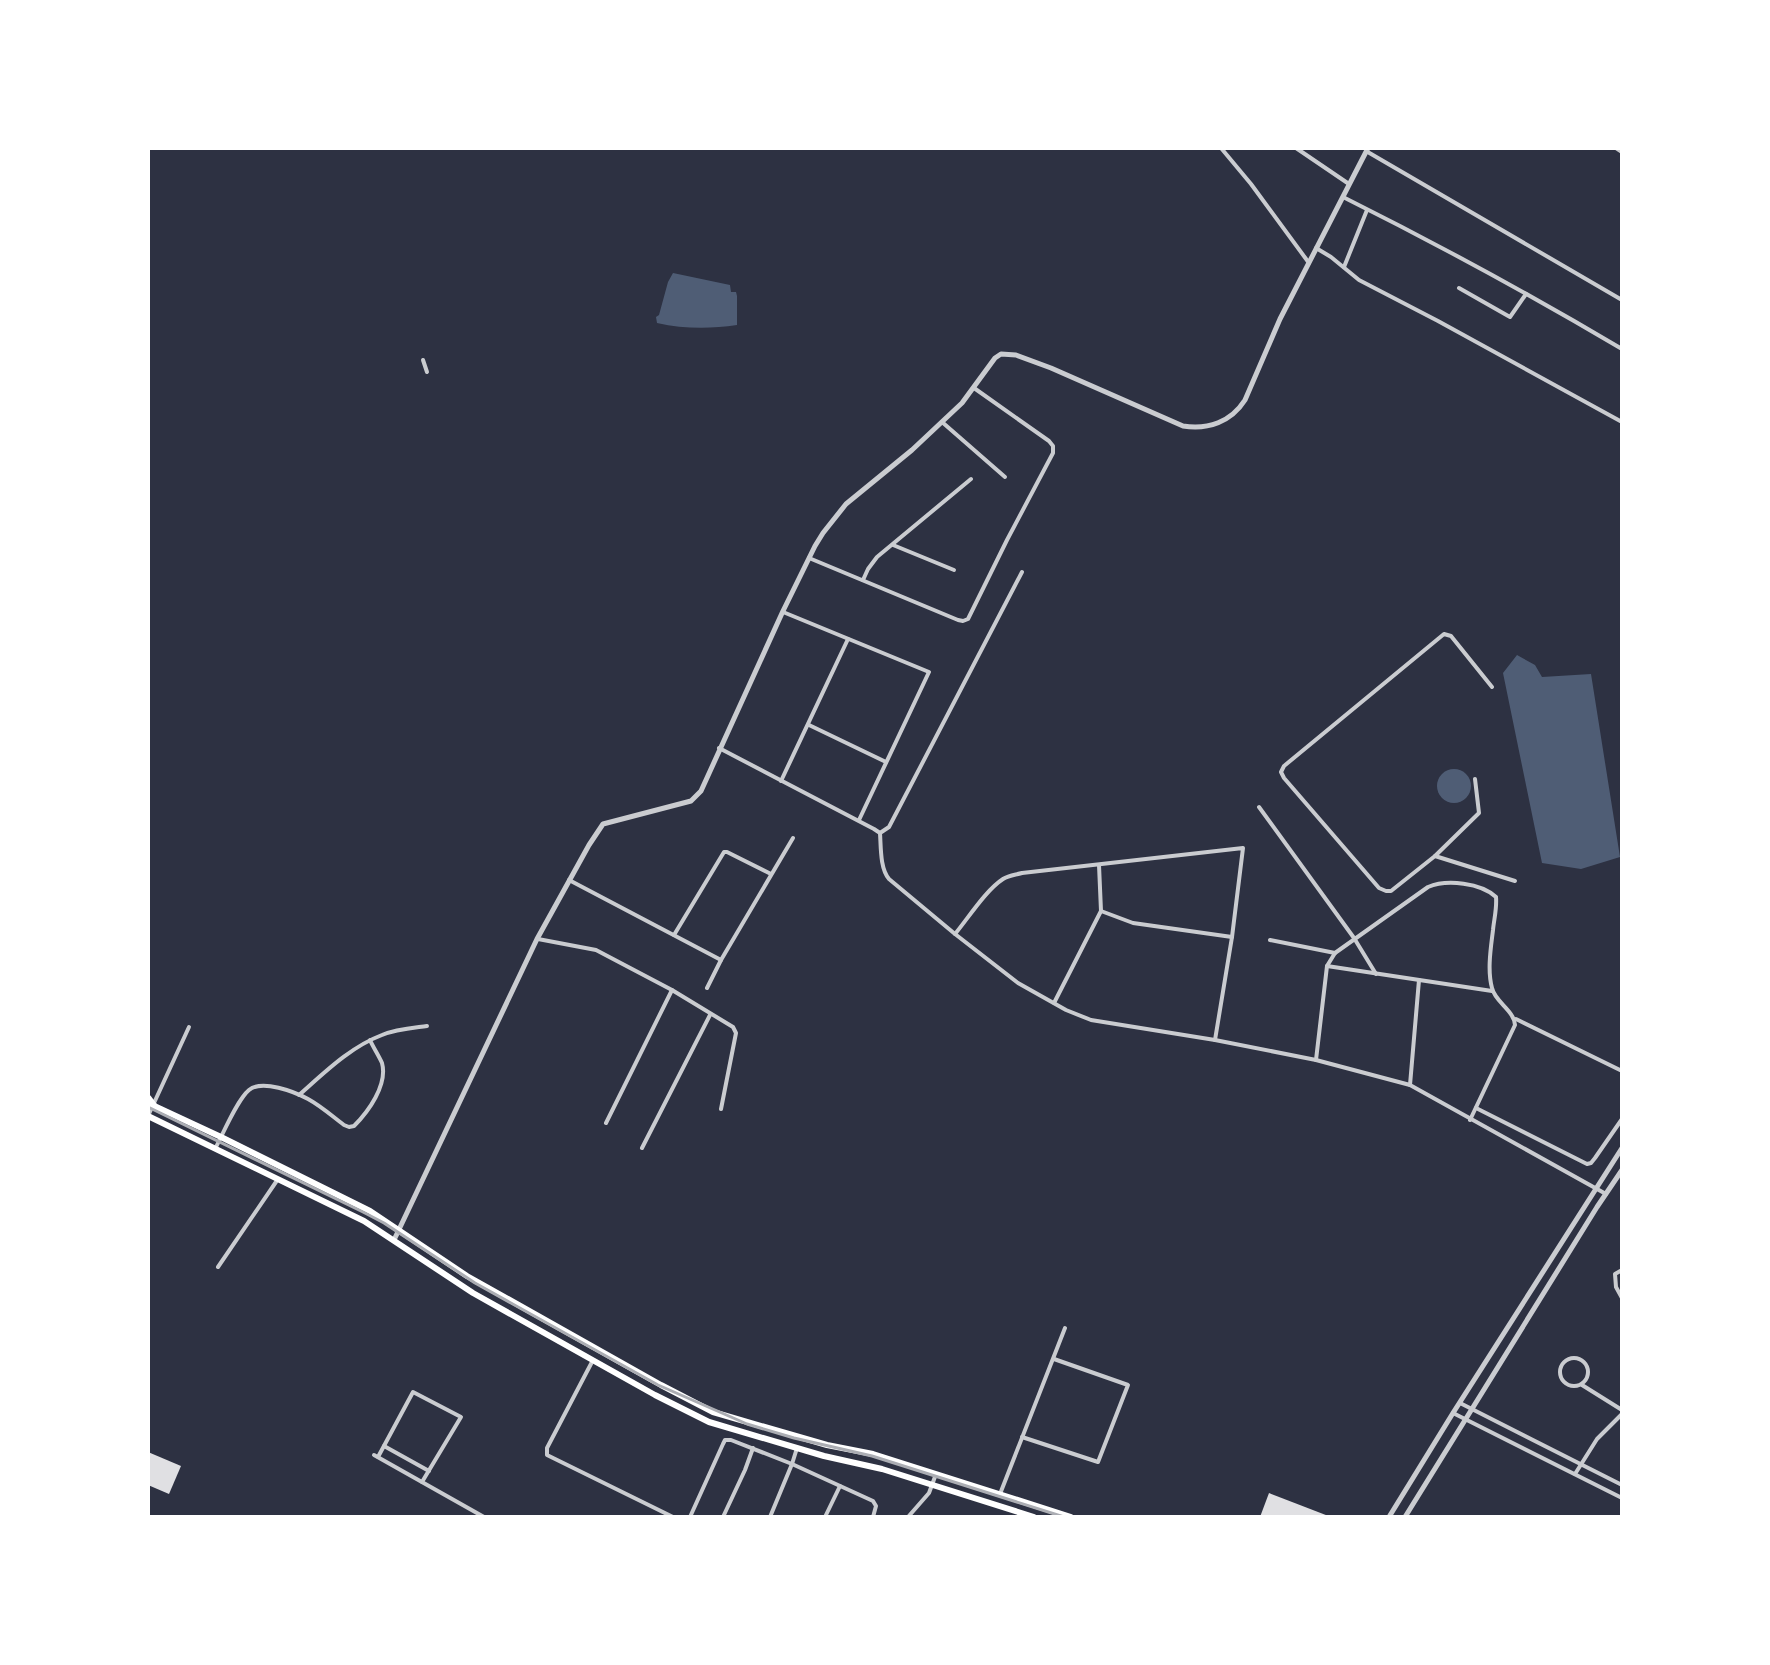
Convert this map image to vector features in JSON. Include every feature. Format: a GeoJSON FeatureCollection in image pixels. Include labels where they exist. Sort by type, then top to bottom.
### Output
{"type":"FeatureCollection","features":[{"type":"Feature","properties":{"kind":"main road"},"geometry":{"type":"LineString","coordinates":[[150,1102],[370,1211],[467,1276],[691,1402],[733,1419],[873,1454],[1071,1517]]}},
{"type":"Feature","properties":{"kind":"main road"},"geometry":{"type":"LineString","coordinates":[[148,1116],[364,1221],[461,1285],[686,1412],[729,1430],[882,1469],[1034,1517]]}},
{"type":"Feature","properties":{"kind":"main road"},"geometry":{"type":"LineString","coordinates":[[797,1448],[800,1437]]}},
{"type":"Feature","properties":{"kind":"street"},"geometry":{"type":"LineString","coordinates":[[1221,148],[1309,263]]}},
{"type":"Feature","properties":{"kind":"street"},"geometry":{"type":"LineString","coordinates":[[1296,148],[1349,184]]}},
{"type":"Feature","properties":{"kind":"street"},"geometry":{"type":"LineString","coordinates":[[1616,148],[1622,152]]}},
{"type":"Feature","properties":{"kind":"street"},"geometry":{"type":"LineString","coordinates":[[394,1240],[537,939],[603,824],[697,797],[783,611],[823,533],[846,504],[942,422],[974,388],[995,358],[1006,353],[1051,368],[1183,426],[1202,427],[1228,419],[1245,400],[1280,319],[1367,150],[1622,300]]}},
{"type":"Feature","properties":{"kind":"street"},"geometry":{"type":"LineString","coordinates":[[1343,197],[1622,349]]}},
{"type":"Feature","properties":{"kind":"street"},"geometry":{"type":"LineString","coordinates":[[1344,267],[1367,209]]}},
{"type":"Feature","properties":{"kind":"street"},"geometry":{"type":"LineString","coordinates":[[1316,248],[1359,280],[1622,422]]}},
{"type":"Feature","properties":{"kind":"street"},"geometry":{"type":"LineString","coordinates":[[1459,288],[1510,317],[1526,294]]}},
{"type":"Feature","properties":{"kind":"street"},"geometry":{"type":"LineString","coordinates":[[423,360],[427,372]]}},
{"type":"Feature","properties":{"kind":"street"},"geometry":{"type":"LineString","coordinates":[[809,558],[958,620],[968,619],[1053,453],[1049,441],[974,388]]}},
{"type":"Feature","properties":{"kind":"street"},"geometry":{"type":"LineString","coordinates":[[942,422],[1005,477]]}},
{"type":"Feature","properties":{"kind":"street"},"geometry":{"type":"LineString","coordinates":[[863,580],[871,563],[971,479]]}},
{"type":"Feature","properties":{"kind":"street"},"geometry":{"type":"LineString","coordinates":[[891,545],[954,570]]}},
{"type":"Feature","properties":{"kind":"street"},"geometry":{"type":"LineString","coordinates":[[880,833],[889,827],[1022,572]]}},
{"type":"Feature","properties":{"kind":"street"},"geometry":{"type":"LineString","coordinates":[[783,611],[929,672],[859,820]]}},
{"type":"Feature","properties":{"kind":"street"},"geometry":{"type":"LineString","coordinates":[[1475,779],[1479,813],[1435,856],[1391,891],[1386,891],[1379,888],[1281,772],[1284,766],[1444,634],[1451,636],[1492,687]]}},
{"type":"Feature","properties":{"kind":"street"},"geometry":{"type":"LineString","coordinates":[[781,781],[848,639]]}},
{"type":"Feature","properties":{"kind":"street"},"geometry":{"type":"LineString","coordinates":[[808,725],[886,762]]}},
{"type":"Feature","properties":{"kind":"street"},"geometry":{"type":"LineString","coordinates":[[719,748],[880,833]]}},
{"type":"Feature","properties":{"kind":"street"},"geometry":{"type":"LineString","coordinates":[[1259,807],[1354,938],[1376,974]]}},
{"type":"Feature","properties":{"kind":"street"},"geometry":{"type":"LineString","coordinates":[[880,833],[883,867],[889,879],[1018,983],[1054,1003],[1091,1020],[1316,1060],[1410,1085],[1606,1194]]}},
{"type":"Feature","properties":{"kind":"street"},"geometry":{"type":"LineString","coordinates":[[707,988],[793,838]]}},
{"type":"Feature","properties":{"kind":"street"},"geometry":{"type":"LineString","coordinates":[[955,934],[990,891],[1008,876],[1243,848],[1215,1040]]}},
{"type":"Feature","properties":{"kind":"street"},"geometry":{"type":"LineString","coordinates":[[674,935],[724,852],[771,874]]}},
{"type":"Feature","properties":{"kind":"street"},"geometry":{"type":"LineString","coordinates":[[1435,856],[1515,881]]}},
{"type":"Feature","properties":{"kind":"street"},"geometry":{"type":"LineString","coordinates":[[1054,1003],[1101,911],[1099,865]]}},
{"type":"Feature","properties":{"kind":"street"},"geometry":{"type":"LineString","coordinates":[[569,880],[721,960]]}},
{"type":"Feature","properties":{"kind":"street"},"geometry":{"type":"LineString","coordinates":[[1316,1060],[1327,966],[1335,953],[1428,887],[1446,882],[1485,889],[1496,897],[1490,974],[1492,991],[1515,1019],[1622,1071]]}},
{"type":"Feature","properties":{"kind":"street"},"geometry":{"type":"LineString","coordinates":[[1101,911],[1133,923],[1232,937]]}},
{"type":"Feature","properties":{"kind":"street"},"geometry":{"type":"LineString","coordinates":[[537,939],[596,950],[672,990],[735,1029],[721,1109]]}},
{"type":"Feature","properties":{"kind":"street"},"geometry":{"type":"LineString","coordinates":[[1270,940],[1335,953]]}},
{"type":"Feature","properties":{"kind":"street"},"geometry":{"type":"LineString","coordinates":[[1327,966],[1492,991]]}},
{"type":"Feature","properties":{"kind":"street"},"geometry":{"type":"LineString","coordinates":[[1410,1085],[1419,980]]}},
{"type":"Feature","properties":{"kind":"street"},"geometry":{"type":"LineString","coordinates":[[606,1123],[672,990]]}},
{"type":"Feature","properties":{"kind":"street"},"geometry":{"type":"LineString","coordinates":[[642,1148],[711,1014]]}},
{"type":"Feature","properties":{"kind":"street"},"geometry":{"type":"LineString","coordinates":[[1470,1120],[1515,1025],[1515,1019]]}},
{"type":"Feature","properties":{"kind":"street"},"geometry":{"type":"LineString","coordinates":[[299,1095],[342,1058],[370,1040],[385,1033],[427,1026]]}},
{"type":"Feature","properties":{"kind":"street"},"geometry":{"type":"LineString","coordinates":[[148,1116],[150,1102],[189,1027]]}},
{"type":"Feature","properties":{"kind":"street"},"geometry":{"type":"LineString","coordinates":[[215,1149],[241,1101],[252,1087],[259,1085],[269,1085],[299,1095],[344,1125],[354,1126],[374,1099],[383,1080],[382,1064],[370,1040]]}},
{"type":"Feature","properties":{"kind":"street"},"geometry":{"type":"LineString","coordinates":[[1476,1108],[1587,1164],[1595,1158],[1622,1119]]}},
{"type":"Feature","properties":{"kind":"street"},"geometry":{"type":"LineString","coordinates":[[1389,1517],[1622,1148]]}},
{"type":"Feature","properties":{"kind":"street"},"geometry":{"type":"LineString","coordinates":[[1405,1517],[1622,1170]]}},
{"type":"Feature","properties":{"kind":"street"},"geometry":{"type":"LineString","coordinates":[[218,1267],[278,1179]]}},
{"type":"Feature","properties":{"kind":"street"},"geometry":{"type":"LineString","coordinates":[[1622,1270],[1615,1274],[1616,1287],[1622,1298]]}},
{"type":"Feature","properties":{"kind":"street"},"geometry":{"type":"LineString","coordinates":[[1000,1495],[1065,1328]]}},
{"type":"Feature","properties":{"kind":"street"},"geometry":{"type":"LineString","coordinates":[[1575,1474],[1597,1439],[1622,1412],[1582,1385],[1573,1387],[1562,1379],[1561,1366],[1569,1359],[1578,1358],[1588,1368],[1588,1378],[1582,1385]]}},
{"type":"Feature","properties":{"kind":"street"},"geometry":{"type":"LineString","coordinates":[[1022,1437],[1098,1462],[1128,1385],[1054,1359]]}},
{"type":"Feature","properties":{"kind":"street"},"geometry":{"type":"LineString","coordinates":[[593,1360],[547,1448],[547,1455],[673,1517]]}},
{"type":"Feature","properties":{"kind":"street"},"geometry":{"type":"LineString","coordinates":[[422,1482],[461,1417],[413,1392],[376,1456],[422,1482],[447,1496],[484,1517]]}},
{"type":"Feature","properties":{"kind":"street"},"geometry":{"type":"LineString","coordinates":[[1459,1403],[1622,1485]]}},
{"type":"Feature","properties":{"kind":"street"},"geometry":{"type":"LineString","coordinates":[[1453,1413],[1622,1498]]}},
{"type":"Feature","properties":{"kind":"street"},"geometry":{"type":"LineString","coordinates":[[690,1517],[725,1440],[792,1464],[873,1501],[876,1506],[873,1517]]}},
{"type":"Feature","properties":{"kind":"street"},"geometry":{"type":"LineString","coordinates":[[384,1446],[429,1471]]}},
{"type":"Feature","properties":{"kind":"street"},"geometry":{"type":"LineString","coordinates":[[723,1517],[753,1448]]}},
{"type":"Feature","properties":{"kind":"street"},"geometry":{"type":"LineString","coordinates":[[770,1517],[797,1448]]}},
{"type":"Feature","properties":{"kind":"street"},"geometry":{"type":"LineString","coordinates":[[908,1517],[929,1493],[936,1474]]}},
{"type":"Feature","properties":{"kind":"street"},"geometry":{"type":"LineString","coordinates":[[825,1517],[840,1486]]}},
{"type":"Feature","properties":{"kind":"water"},"geometry":{"type":"Polygon","coordinates":[[[673,273],[730,285],[731,292],[736,292],[737,296],[737,325],[697,328],[657,323],[656,317],[673,273]]]}},
{"type":"Feature","properties":{"kind":"water"},"geometry":{"type":"Polygon","coordinates":[[[1517,655],[1535,665],[1542,677],[1591,674],[1620,857],[1581,869],[1542,863],[1503,673],[1517,655]]]}},
{"type":"Feature","properties":{"kind":"water"},"geometry":{"type":"Polygon","coordinates":[[[1454,769],[1466,774],[1471,786],[1466,798],[1454,803],[1442,798],[1437,786],[1442,774],[1454,769]]]}},
{"type":"Feature","properties":{"kind":"building"},"geometry":{"type":"Polygon","coordinates":[[[148,1452],[181,1466],[169,1494],[148,1485],[148,1452]]]}},
{"type":"Feature","properties":{"kind":"building"},"geometry":{"type":"Polygon","coordinates":[[[1269,1493],[1331,1517],[1260,1517],[1269,1493]]]}},
{"type":"Feature","properties":{"kind":"railway"},"geometry":{"type":"LineString","coordinates":[[148,1107],[384,1223],[475,1283],[658,1385],[747,1424],[872,1456],[1064,1517]]}}]}
